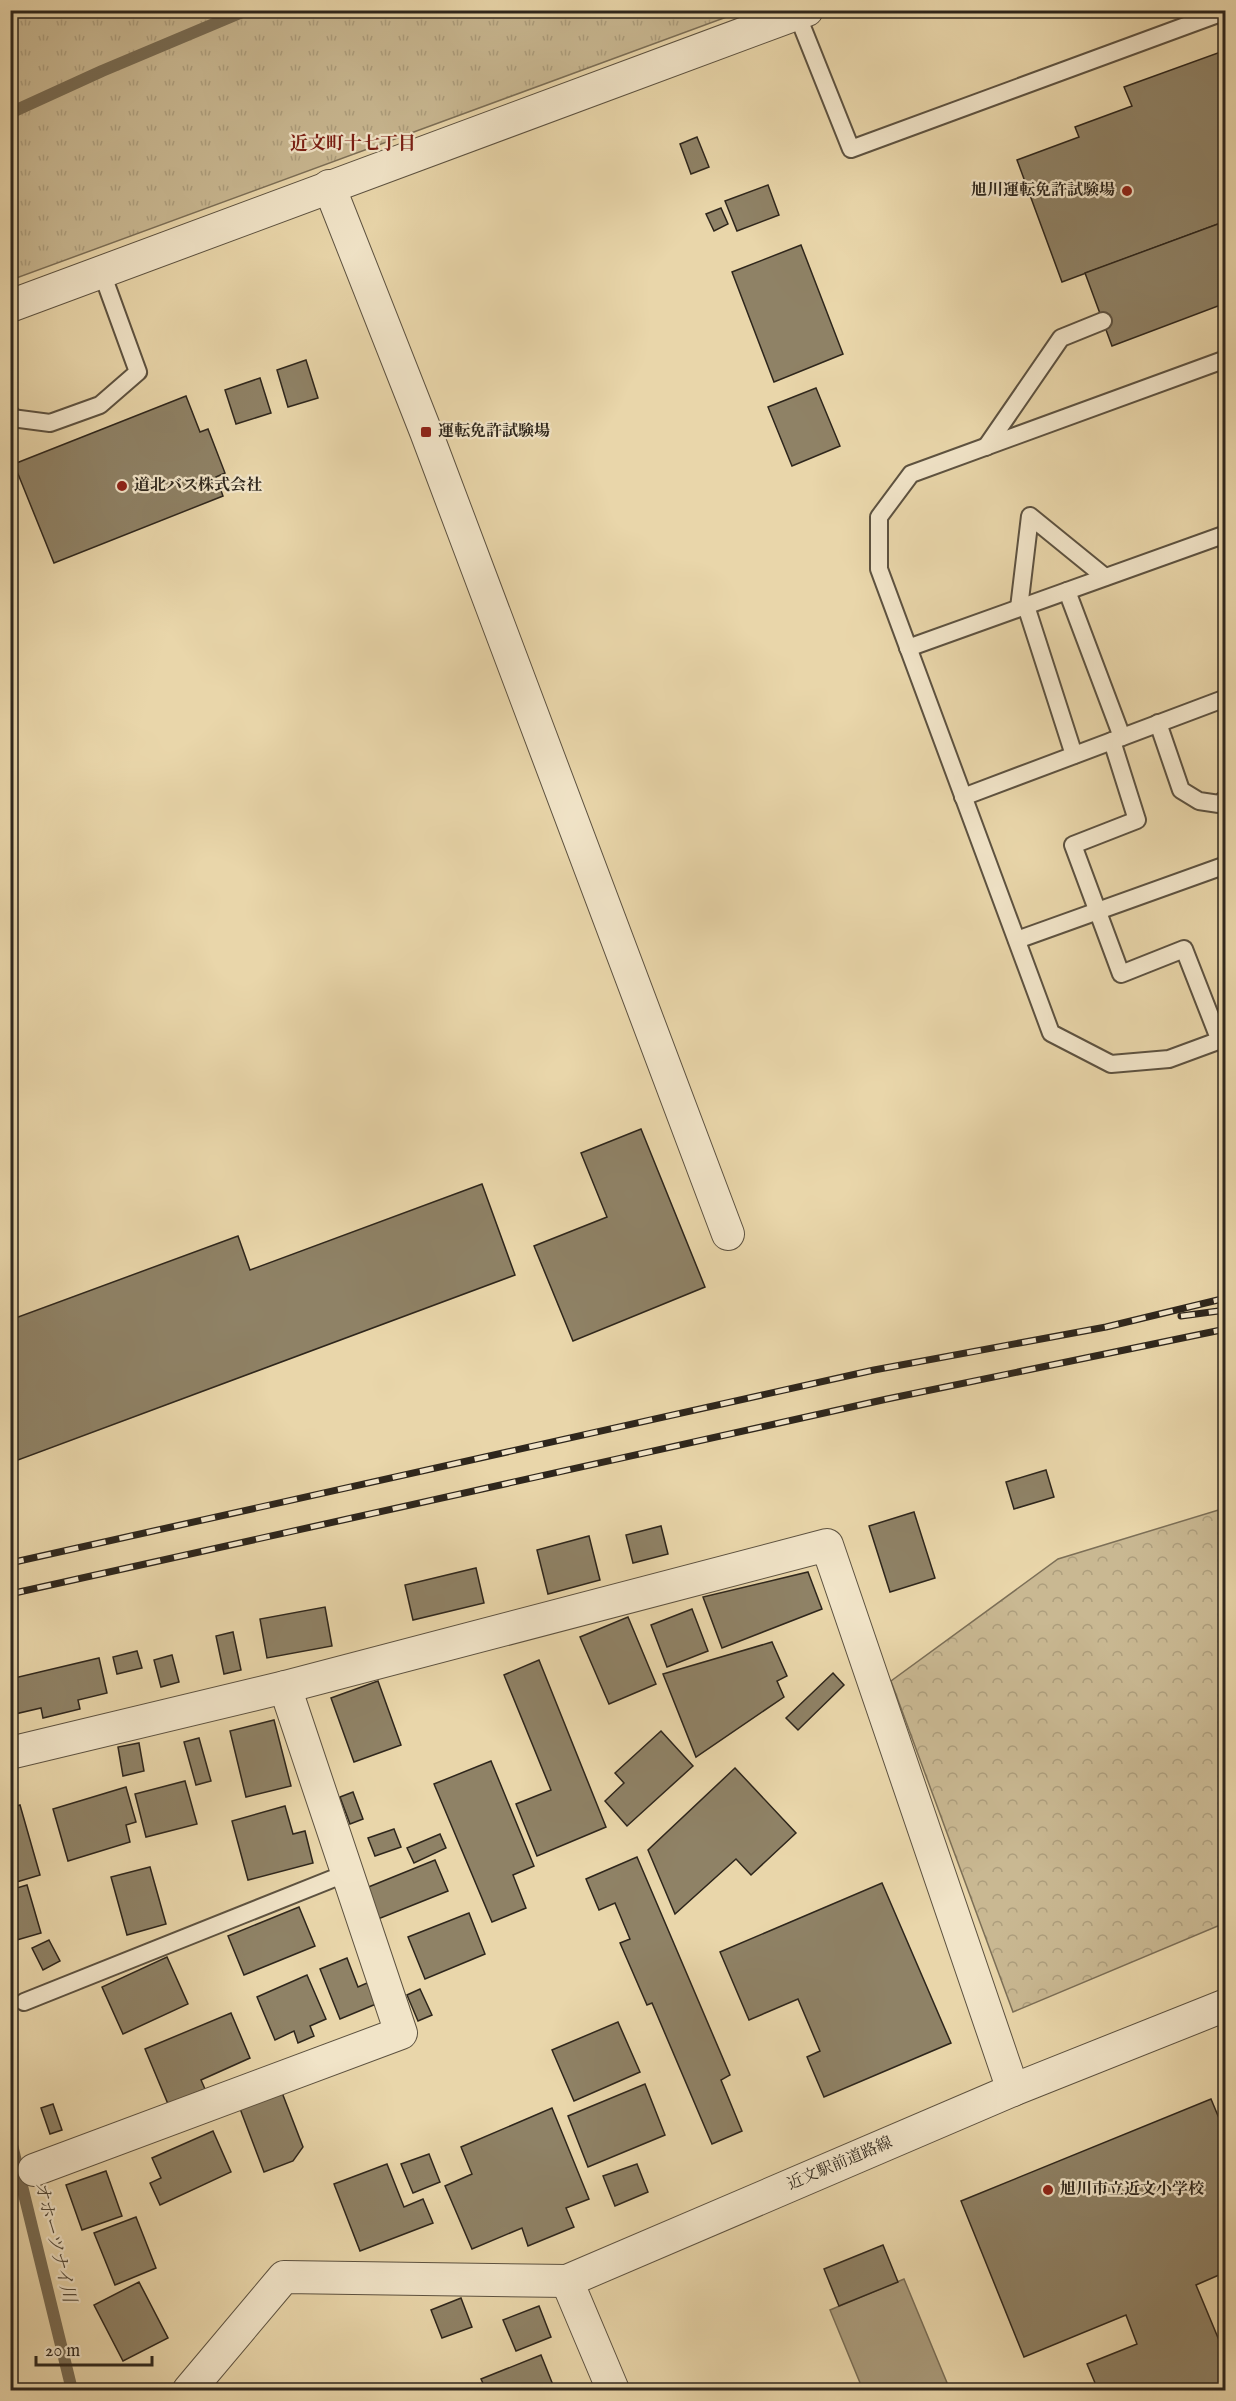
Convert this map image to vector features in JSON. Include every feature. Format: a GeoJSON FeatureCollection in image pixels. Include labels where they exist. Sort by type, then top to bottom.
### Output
{"type":"FeatureCollection","features":[{"type":"Feature","properties":{"kind":"street"},"geometry":{"type":"LineString","coordinates":[[10,306],[328,186],[802,12]]}},
{"type":"Feature","properties":{"kind":"street"},"geometry":{"type":"LineString","coordinates":[[328,186],[426,432],[728,1234]]}},
{"type":"Feature","properties":{"kind":"street"},"geometry":{"type":"LineString","coordinates":[[10,1753],[285,1687],[827,1545],[1013,2090]]}},
{"type":"Feature","properties":{"kind":"street"},"geometry":{"type":"LineString","coordinates":[[34,2170],[401,2033],[285,1687]]}},
{"type":"Feature","properties":{"kind":"street","name":"近文駅前道路線"},"geometry":{"type":"LineString","coordinates":[[567,2281],[1013,2090],[1226,2005]]}},
{"type":"Feature","properties":{"kind":"street"},"geometry":{"type":"LineString","coordinates":[[189,2391],[284,2277],[567,2281],[613,2391]]}},
{"type":"Feature","properties":{"kind":"lane"},"geometry":{"type":"LineString","coordinates":[[802,12],[851,149],[1226,11]]}},
{"type":"Feature","properties":{"kind":"lane"},"geometry":{"type":"LineString","coordinates":[[10,413],[12,418],[50,423],[100,405],[138,372],[102,273]]}},
{"type":"Feature","properties":{"kind":"lane"},"geometry":{"type":"LineString","coordinates":[[986,447],[1061,338],[1103,321]]}},
{"type":"Feature","properties":{"kind":"lane"},"geometry":{"type":"LineString","coordinates":[[1067,591],[1117,739],[1137,820],[1073,845],[1121,974],[1184,950],[1223,1040],[1169,1059],[1111,1064],[1051,1033],[879,569],[879,517],[911,474],[1226,359]]}},
{"type":"Feature","properties":{"kind":"lane"},"geometry":{"type":"LineString","coordinates":[[1074,755],[1022,607],[1030,516],[1105,577]]}},
{"type":"Feature","properties":{"kind":"lane"},"geometry":{"type":"LineString","coordinates":[[908,648],[1226,534]]}},
{"type":"Feature","properties":{"kind":"lane"},"geometry":{"type":"LineString","coordinates":[[963,797],[1226,698]]}},
{"type":"Feature","properties":{"kind":"lane"},"geometry":{"type":"LineString","coordinates":[[1158,723],[1180,790],[1199,801],[1219,804],[1226,798]]}},
{"type":"Feature","properties":{"kind":"lane"},"geometry":{"type":"LineString","coordinates":[[1017,940],[1226,865]]}},
{"type":"Feature","properties":{"kind":"lane"},"geometry":{"type":"LineString","coordinates":[[24,2002],[347,1873]]}},
{"type":"Feature","properties":{"kind":"green space"},"geometry":{"type":"Polygon","coordinates":[[[11,10],[743,10],[743,11],[11,280],[11,10]]]}},
{"type":"Feature","properties":{"kind":"green space"},"geometry":{"type":"Polygon","coordinates":[[[1225,1508],[1225,1923],[1013,2012],[891,1681],[1058,1559],[1225,1508]]]}},
{"type":"Feature","properties":{"kind":"shaded area"},"geometry":{"type":"Polygon","coordinates":[[[904,2279],[950,2390],[863,2390],[830,2310],[904,2279]]]}},
{"type":"Feature","properties":{"kind":"building","name":"旭川運転免許試験場"},"geometry":{"type":"Polygon","coordinates":[[[1226,50],[1226,221],[1062,282],[1017,160],[1079,137],[1075,127],[1132,106],[1124,87],[1226,50]]]}},
{"type":"Feature","properties":{"kind":"building"},"geometry":{"type":"Polygon","coordinates":[[[697,137],[709,167],[691,174],[680,144],[697,137]]]}},
{"type":"Feature","properties":{"kind":"building"},"geometry":{"type":"Polygon","coordinates":[[[768,185],[779,215],[737,231],[725,201],[768,185]]]}},
{"type":"Feature","properties":{"kind":"building"},"geometry":{"type":"Polygon","coordinates":[[[721,208],[728,224],[714,231],[706,214],[721,208]]]}},
{"type":"Feature","properties":{"kind":"building"},"geometry":{"type":"Polygon","coordinates":[[[1226,221],[1226,303],[1112,346],[1085,273],[1226,221]]]}},
{"type":"Feature","properties":{"kind":"building"},"geometry":{"type":"Polygon","coordinates":[[[801,245],[843,354],[774,382],[732,272],[801,245]]]}},
{"type":"Feature","properties":{"kind":"building"},"geometry":{"type":"Polygon","coordinates":[[[306,360],[318,398],[288,407],[277,370],[306,360]]]}},
{"type":"Feature","properties":{"kind":"building"},"geometry":{"type":"Polygon","coordinates":[[[260,378],[271,413],[236,424],[225,390],[260,378]]]}},
{"type":"Feature","properties":{"kind":"building"},"geometry":{"type":"Polygon","coordinates":[[[816,388],[840,446],[792,466],[768,407],[816,388]]]}},
{"type":"Feature","properties":{"kind":"building","name":"道北バス株式会社"},"geometry":{"type":"Polygon","coordinates":[[[186,396],[200,432],[208,429],[225,473],[216,477],[223,496],[54,563],[14,464],[186,396]]]}},
{"type":"Feature","properties":{"kind":"building"},"geometry":{"type":"Polygon","coordinates":[[[641,1129],[705,1287],[573,1341],[534,1246],[607,1217],[581,1153],[641,1129]]]}},
{"type":"Feature","properties":{"kind":"building"},"geometry":{"type":"Polygon","coordinates":[[[482,1184],[515,1275],[10,1463],[10,1320],[238,1236],[250,1270],[482,1184]]]}},
{"type":"Feature","properties":{"kind":"building"},"geometry":{"type":"Polygon","coordinates":[[[1046,1470],[1054,1497],[1014,1509],[1006,1482],[1046,1470]]]}},
{"type":"Feature","properties":{"kind":"building"},"geometry":{"type":"Polygon","coordinates":[[[914,1512],[935,1578],[890,1592],[869,1526],[914,1512]]]}},
{"type":"Feature","properties":{"kind":"building"},"geometry":{"type":"Polygon","coordinates":[[[661,1526],[668,1554],[633,1563],[626,1535],[661,1526]]]}},
{"type":"Feature","properties":{"kind":"building"},"geometry":{"type":"Polygon","coordinates":[[[589,1536],[600,1580],[548,1594],[537,1550],[589,1536]]]}},
{"type":"Feature","properties":{"kind":"building"},"geometry":{"type":"Polygon","coordinates":[[[476,1568],[484,1603],[413,1620],[405,1585],[476,1568]]]}},
{"type":"Feature","properties":{"kind":"building"},"geometry":{"type":"Polygon","coordinates":[[[808,1572],[822,1609],[722,1648],[703,1597],[808,1572]]]}},
{"type":"Feature","properties":{"kind":"building"},"geometry":{"type":"Polygon","coordinates":[[[325,1607],[332,1646],[267,1658],[260,1619],[325,1607]]]}},
{"type":"Feature","properties":{"kind":"building"},"geometry":{"type":"Polygon","coordinates":[[[692,1609],[708,1651],[667,1667],[651,1625],[692,1609]]]}},
{"type":"Feature","properties":{"kind":"building"},"geometry":{"type":"Polygon","coordinates":[[[628,1617],[656,1684],[609,1704],[580,1637],[628,1617]]]}},
{"type":"Feature","properties":{"kind":"building"},"geometry":{"type":"Polygon","coordinates":[[[233,1632],[241,1670],[224,1674],[216,1636],[233,1632]]]}},
{"type":"Feature","properties":{"kind":"building"},"geometry":{"type":"Polygon","coordinates":[[[772,1642],[787,1676],[777,1681],[784,1697],[696,1757],[663,1674],[772,1642]]]}},
{"type":"Feature","properties":{"kind":"building"},"geometry":{"type":"Polygon","coordinates":[[[137,1651],[142,1668],[117,1674],[113,1657],[137,1651]]]}},
{"type":"Feature","properties":{"kind":"building"},"geometry":{"type":"Polygon","coordinates":[[[172,1655],[179,1682],[161,1687],[154,1660],[172,1655]]]}},
{"type":"Feature","properties":{"kind":"building"},"geometry":{"type":"Polygon","coordinates":[[[99,1658],[107,1693],[78,1700],[80,1709],[43,1718],[41,1708],[15,1714],[10,1679],[99,1658]]]}},
{"type":"Feature","properties":{"kind":"building"},"geometry":{"type":"Polygon","coordinates":[[[539,1660],[606,1827],[537,1856],[516,1804],[551,1790],[504,1675],[539,1660]]]}},
{"type":"Feature","properties":{"kind":"building"},"geometry":{"type":"Polygon","coordinates":[[[833,1673],[844,1685],[798,1730],[786,1718],[833,1673]]]}},
{"type":"Feature","properties":{"kind":"building"},"geometry":{"type":"Polygon","coordinates":[[[378,1681],[401,1745],[354,1762],[331,1698],[378,1681]]]}},
{"type":"Feature","properties":{"kind":"building"},"geometry":{"type":"Polygon","coordinates":[[[274,1720],[291,1786],[246,1797],[230,1731],[274,1720]]]}},
{"type":"Feature","properties":{"kind":"building"},"geometry":{"type":"Polygon","coordinates":[[[661,1731],[693,1766],[627,1826],[605,1801],[624,1783],[615,1773],[661,1731]]]}},
{"type":"Feature","properties":{"kind":"building"},"geometry":{"type":"Polygon","coordinates":[[[199,1738],[211,1781],[196,1785],[184,1742],[199,1738]]]}},
{"type":"Feature","properties":{"kind":"building"},"geometry":{"type":"Polygon","coordinates":[[[139,1743],[144,1771],[123,1776],[118,1747],[139,1743]]]}},
{"type":"Feature","properties":{"kind":"building"},"geometry":{"type":"Polygon","coordinates":[[[491,1761],[534,1866],[513,1875],[526,1908],[492,1922],[434,1784],[491,1761]]]}},
{"type":"Feature","properties":{"kind":"building"},"geometry":{"type":"Polygon","coordinates":[[[735,1768],[796,1833],[751,1875],[736,1859],[675,1914],[648,1850],[735,1768]]]}},
{"type":"Feature","properties":{"kind":"building"},"geometry":{"type":"Polygon","coordinates":[[[185,1781],[197,1824],[146,1837],[135,1794],[185,1781]]]}},
{"type":"Feature","properties":{"kind":"building"},"geometry":{"type":"Polygon","coordinates":[[[126,1787],[136,1822],[126,1825],[130,1842],[68,1861],[53,1809],[126,1787]]]}},
{"type":"Feature","properties":{"kind":"building"},"geometry":{"type":"Polygon","coordinates":[[[353,1792],[363,1819],[350,1824],[340,1797],[353,1792]]]}},
{"type":"Feature","properties":{"kind":"building"},"geometry":{"type":"Polygon","coordinates":[[[20,1805],[40,1875],[10,1884],[10,1808],[20,1805]]]}},
{"type":"Feature","properties":{"kind":"building"},"geometry":{"type":"Polygon","coordinates":[[[285,1806],[293,1834],[305,1831],[313,1863],[248,1880],[232,1821],[285,1806]]]}},
{"type":"Feature","properties":{"kind":"building"},"geometry":{"type":"Polygon","coordinates":[[[394,1829],[401,1847],[375,1856],[368,1838],[394,1829]]]}},
{"type":"Feature","properties":{"kind":"building"},"geometry":{"type":"Polygon","coordinates":[[[440,1834],[446,1848],[414,1863],[407,1848],[440,1834]]]}},
{"type":"Feature","properties":{"kind":"building"},"geometry":{"type":"Polygon","coordinates":[[[637,1857],[730,2075],[721,2080],[742,2131],[712,2144],[652,2003],[647,2005],[620,1943],[630,1939],[615,1903],[599,1910],[586,1879],[637,1857]]]}},
{"type":"Feature","properties":{"kind":"building"},"geometry":{"type":"Polygon","coordinates":[[[435,1860],[448,1891],[378,1919],[366,1888],[435,1860]]]}},
{"type":"Feature","properties":{"kind":"building"},"geometry":{"type":"Polygon","coordinates":[[[150,1867],[166,1924],[127,1935],[111,1877],[150,1867]]]}},
{"type":"Feature","properties":{"kind":"building"},"geometry":{"type":"Polygon","coordinates":[[[882,1883],[951,2043],[824,2097],[807,2057],[820,2051],[798,1999],[749,2020],[720,1952],[882,1883]]]}},
{"type":"Feature","properties":{"kind":"building"},"geometry":{"type":"Polygon","coordinates":[[[27,1885],[41,1933],[10,1942],[10,1890],[27,1885]]]}},
{"type":"Feature","properties":{"kind":"building"},"geometry":{"type":"Polygon","coordinates":[[[299,1907],[315,1946],[244,1975],[228,1936],[299,1907]]]}},
{"type":"Feature","properties":{"kind":"building"},"geometry":{"type":"Polygon","coordinates":[[[469,1913],[485,1954],[425,1979],[408,1937],[469,1913]]]}},
{"type":"Feature","properties":{"kind":"building"},"geometry":{"type":"Polygon","coordinates":[[[49,1940],[60,1961],[43,1970],[32,1948],[49,1940]]]}},
{"type":"Feature","properties":{"kind":"building"},"geometry":{"type":"Polygon","coordinates":[[[167,1957],[188,2004],[123,2034],[102,1987],[167,1957]]]}},
{"type":"Feature","properties":{"kind":"building"},"geometry":{"type":"Polygon","coordinates":[[[347,1958],[358,1987],[367,1983],[376,2004],[340,2019],[320,1969],[347,1958]]]}},
{"type":"Feature","properties":{"kind":"building"},"geometry":{"type":"Polygon","coordinates":[[[307,1975],[326,2019],[310,2026],[314,2036],[298,2043],[294,2031],[275,2040],[257,1997],[307,1975]]]}},
{"type":"Feature","properties":{"kind":"building"},"geometry":{"type":"Polygon","coordinates":[[[420,1989],[432,2015],[418,2021],[407,1995],[420,1989]]]}},
{"type":"Feature","properties":{"kind":"building"},"geometry":{"type":"Polygon","coordinates":[[[231,2013],[250,2058],[201,2080],[205,2089],[168,2104],[145,2049],[231,2013]]]}},
{"type":"Feature","properties":{"kind":"building"},"geometry":{"type":"Polygon","coordinates":[[[618,2022],[640,2072],[574,2101],[552,2050],[618,2022]]]}},
{"type":"Feature","properties":{"kind":"building"},"geometry":{"type":"Polygon","coordinates":[[[645,2084],[665,2135],[588,2167],[568,2116],[645,2084]]]}},
{"type":"Feature","properties":{"kind":"building"},"geometry":{"type":"Polygon","coordinates":[[[281,2090],[303,2147],[293,2161],[264,2172],[239,2106],[281,2090]]]}},
{"type":"Feature","properties":{"kind":"building"},"geometry":{"type":"Polygon","coordinates":[[[1211,2099],[1226,2135],[1226,2272],[1196,2285],[1226,2357],[1226,2390],[1098,2390],[1087,2364],[1137,2344],[1126,2315],[1024,2357],[961,2201],[1211,2099]]]}},
{"type":"Feature","properties":{"kind":"building"},"geometry":{"type":"Polygon","coordinates":[[[53,2104],[62,2130],[50,2134],[41,2108],[53,2104]]]}},
{"type":"Feature","properties":{"kind":"building"},"geometry":{"type":"Polygon","coordinates":[[[552,2108],[589,2199],[566,2208],[574,2227],[528,2246],[522,2228],[472,2249],[445,2186],[472,2174],[461,2147],[552,2108]]]}},
{"type":"Feature","properties":{"kind":"building"},"geometry":{"type":"Polygon","coordinates":[[[213,2131],[231,2172],[160,2205],[150,2183],[161,2178],[152,2158],[213,2131]]]}},
{"type":"Feature","properties":{"kind":"building"},"geometry":{"type":"Polygon","coordinates":[[[429,2154],[440,2182],[413,2193],[401,2164],[429,2154]]]}},
{"type":"Feature","properties":{"kind":"building"},"geometry":{"type":"Polygon","coordinates":[[[387,2164],[404,2207],[423,2199],[433,2223],[360,2251],[334,2184],[387,2164]]]}},
{"type":"Feature","properties":{"kind":"building"},"geometry":{"type":"Polygon","coordinates":[[[637,2164],[648,2192],[615,2206],[603,2176],[637,2164]]]}},
{"type":"Feature","properties":{"kind":"building"},"geometry":{"type":"Polygon","coordinates":[[[106,2171],[122,2216],[82,2230],[66,2185],[106,2171]]]}},
{"type":"Feature","properties":{"kind":"building"},"geometry":{"type":"Polygon","coordinates":[[[136,2217],[156,2268],[115,2285],[94,2233],[136,2217]]]}},
{"type":"Feature","properties":{"kind":"building"},"geometry":{"type":"Polygon","coordinates":[[[883,2245],[898,2282],[839,2306],[824,2269],[883,2245]]]}},
{"type":"Feature","properties":{"kind":"building"},"geometry":{"type":"Polygon","coordinates":[[[139,2282],[168,2338],[123,2361],[94,2305],[139,2282]]]}},
{"type":"Feature","properties":{"kind":"building"},"geometry":{"type":"Polygon","coordinates":[[[461,2298],[472,2327],[442,2338],[431,2310],[461,2298]]]}},
{"type":"Feature","properties":{"kind":"building"},"geometry":{"type":"Polygon","coordinates":[[[539,2306],[551,2337],[516,2351],[503,2320],[539,2306]]]}},
{"type":"Feature","properties":{"kind":"building"},"geometry":{"type":"Polygon","coordinates":[[[541,2355],[555,2390],[486,2390],[481,2379],[541,2355]]]}},
{"type":"Feature","properties":{"kind":"waterway","name":"オホーツナイ川"},"geometry":{"type":"LineString","coordinates":[[10,113],[102,71],[247,10]]}},
{"type":"Feature","properties":{"kind":"waterway","name":"オホーツナイ川"},"geometry":{"type":"LineString","coordinates":[[10,2137],[72,2390]]}},
{"type":"Feature","properties":{"kind":"railway"},"geometry":{"type":"LineString","coordinates":[[10,1563],[874,1370],[1106,1327],[1226,1298]]}},
{"type":"Feature","properties":{"kind":"railway"},"geometry":{"type":"LineString","coordinates":[[1181,1316],[1226,1310]]}},
{"type":"Feature","properties":{"kind":"railway"},"geometry":{"type":"LineString","coordinates":[[10,1594],[887,1399],[1226,1329]]}},
{"type":"Feature","properties":{"kind":"place","name":"旭川運転免許試験場"},"geometry":{"type":"Point","coordinates":[1127,191]}},
{"type":"Feature","properties":{"kind":"place","name":"運転免許試験場"},"geometry":{"type":"Point","coordinates":[426,432]}},
{"type":"Feature","properties":{"kind":"place","name":"道北バス株式会社"},"geometry":{"type":"Point","coordinates":[122,486]}},
{"type":"Feature","properties":{"kind":"place","name":"旭川市立近文小学校"},"geometry":{"type":"Point","coordinates":[1048,2190]}},
{"type":"Feature","properties":{"kind":"district","name":"近文町十七丁目"},"geometry":{"type":"Point","coordinates":[353,144]}}]}
